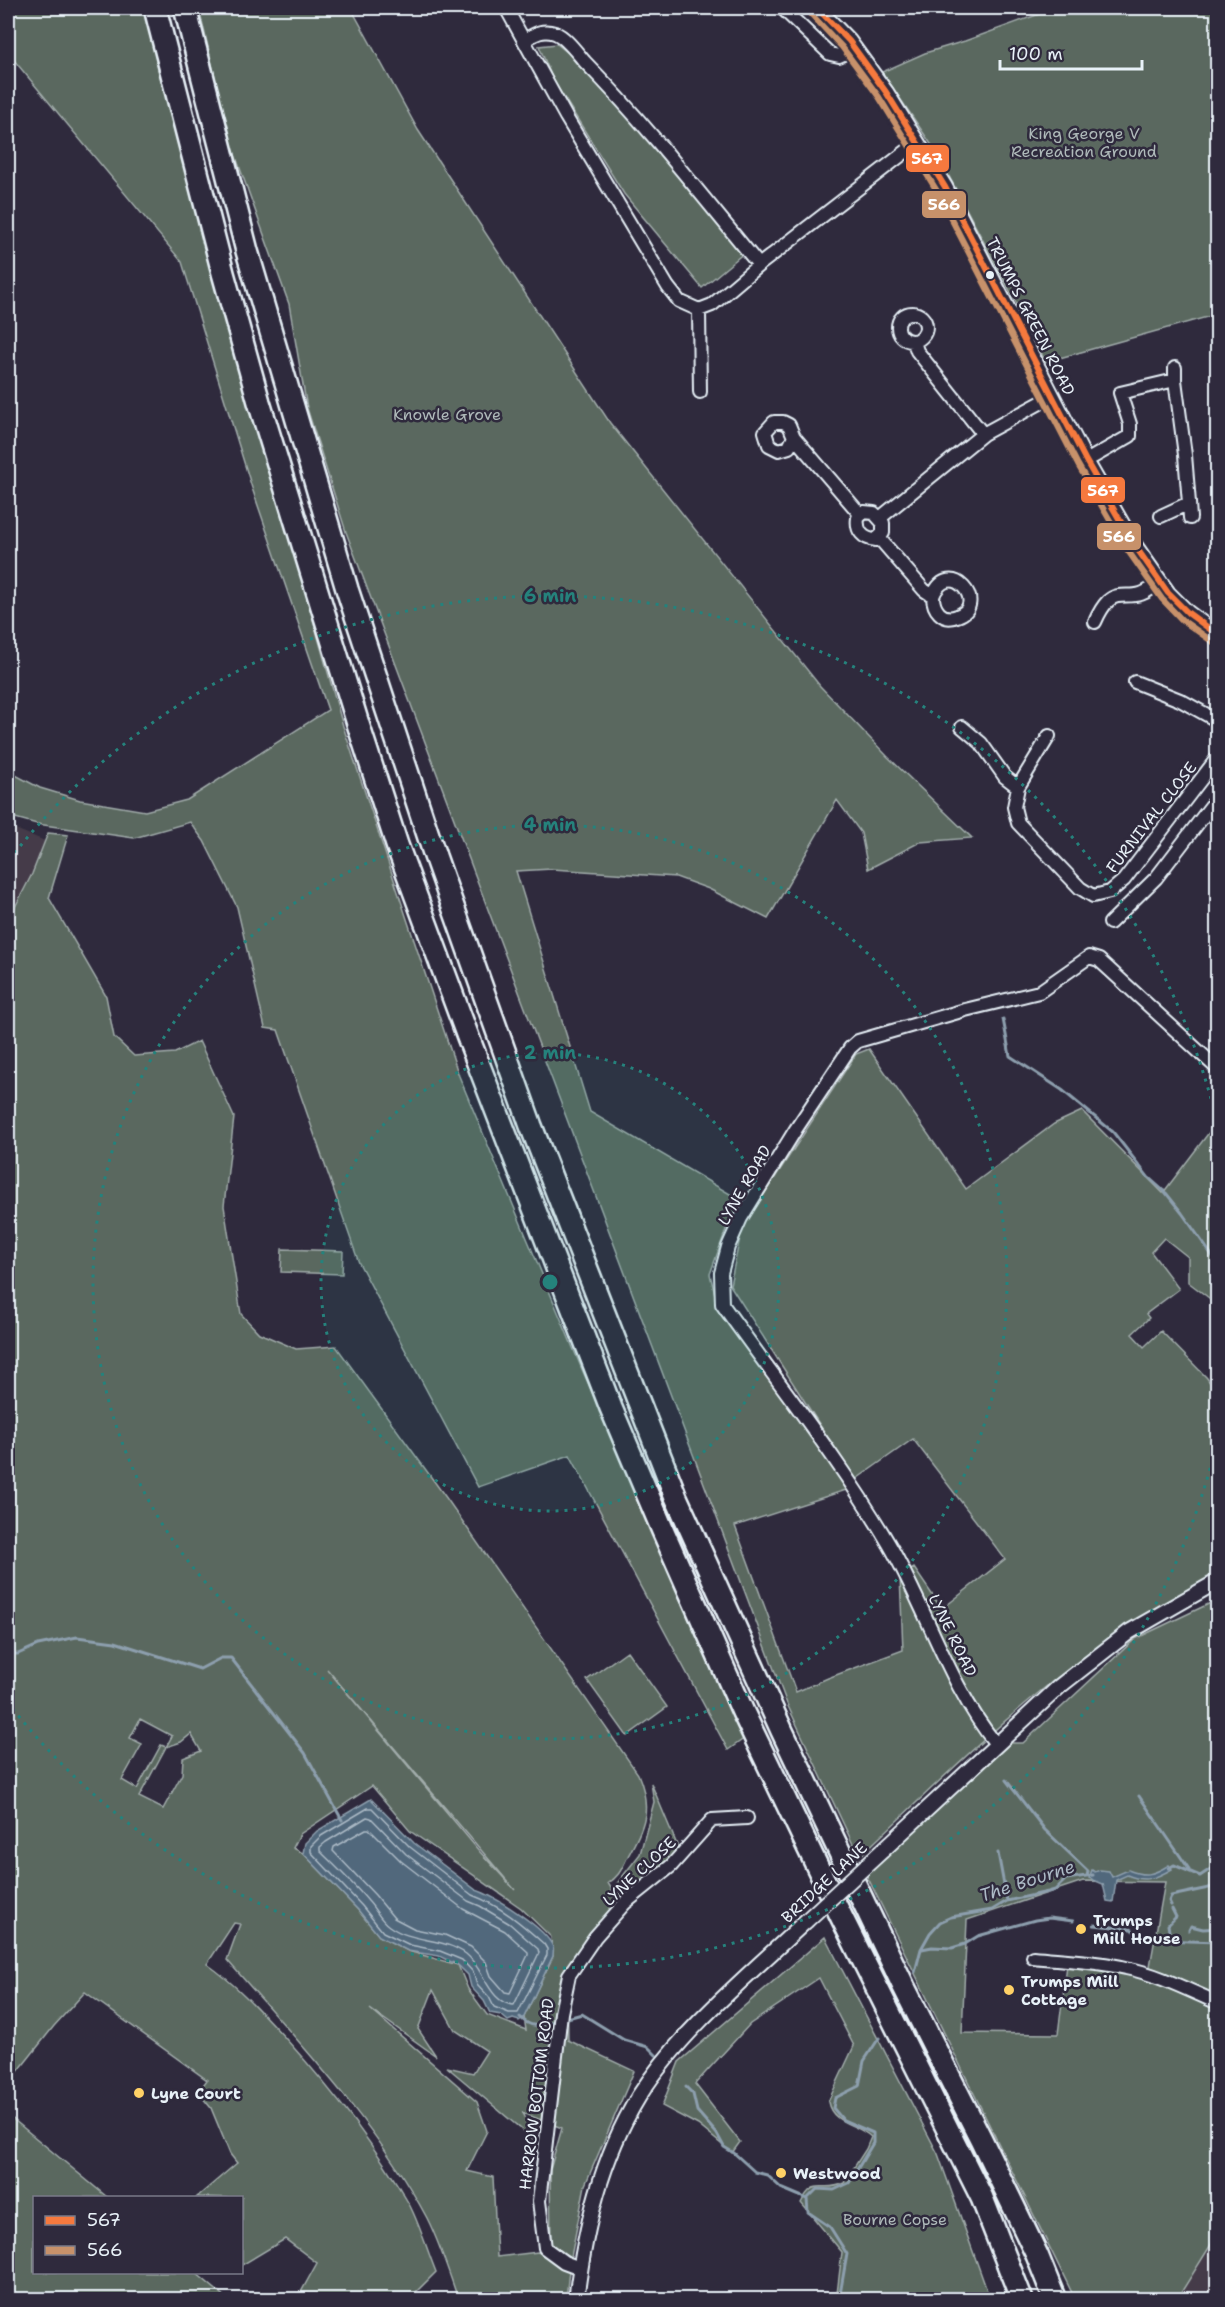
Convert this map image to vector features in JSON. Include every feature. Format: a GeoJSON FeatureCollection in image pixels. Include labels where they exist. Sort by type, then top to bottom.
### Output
{"type":"FeatureCollection","features":[{"type":"Feature","properties":{"kind":"highway"},"geometry":{"type":"LineString","coordinates":[[155,8],[222,273],[259,402],[394,834],[468,1037],[611,1408],[667,1542],[743,1712],[842,1918],[982,2198],[1022,2300]]}},
{"type":"Feature","properties":{"kind":"highway"},"geometry":{"type":"LineString","coordinates":[[185,8],[247,251],[347,589],[435,856],[531,1126],[676,1497],[782,1731],[904,1987],[1037,2255],[1055,2300]]}},
{"type":"Feature","properties":{"kind":"street"},"geometry":{"type":"LineString","coordinates":[[506,8],[566,117],[668,287],[679,301],[699,310],[712,305],[759,265],[917,143]]}},
{"type":"Feature","properties":{"kind":"street"},"geometry":{"type":"LineString","coordinates":[[782,8],[830,54],[839,56],[855,50]]}},
{"type":"Feature","properties":{"kind":"street","name":"TRUMPS GREEN ROAD"},"geometry":{"type":"LineString","coordinates":[[817,8],[838,28],[886,92],[962,217],[1086,461],[1133,543],[1159,582],[1178,604],[1218,635]]}},
{"type":"Feature","properties":{"kind":"street"},"geometry":{"type":"LineString","coordinates":[[525,40],[543,31],[557,34],[564,40],[677,166],[759,265]]}},
{"type":"Feature","properties":{"kind":"street"},"geometry":{"type":"LineString","coordinates":[[699,310],[700,392]]}},
{"type":"Feature","properties":{"kind":"street"},"geometry":{"type":"LineString","coordinates":[[914,342],[917,351],[983,434]]}},
{"type":"Feature","properties":{"kind":"street"},"geometry":{"type":"LineString","coordinates":[[1086,461],[1130,436],[1130,424],[1115,394],[1175,374],[1190,518]]}},
{"type":"Feature","properties":{"kind":"street"},"geometry":{"type":"LineString","coordinates":[[880,519],[983,434],[1053,396]]}},
{"type":"Feature","properties":{"kind":"street"},"geometry":{"type":"LineString","coordinates":[[794,437],[860,514]]}},
{"type":"Feature","properties":{"kind":"street"},"geometry":{"type":"LineString","coordinates":[[1161,516],[1189,503]]}},
{"type":"Feature","properties":{"kind":"street"},"geometry":{"type":"LineString","coordinates":[[871,512],[880,519],[884,528],[879,538],[872,540],[861,534],[857,525],[860,514],[871,512]]}},
{"type":"Feature","properties":{"kind":"street"},"geometry":{"type":"LineString","coordinates":[[879,538],[924,590],[933,596]]}},
{"type":"Feature","properties":{"kind":"street"},"geometry":{"type":"LineString","coordinates":[[1095,622],[1109,600],[1119,596],[1142,595],[1149,592],[1159,582]]}},
{"type":"Feature","properties":{"kind":"street"},"geometry":{"type":"LineString","coordinates":[[1135,682],[1180,700],[1218,721]]}},
{"type":"Feature","properties":{"kind":"street"},"geometry":{"type":"LineString","coordinates":[[962,727],[981,743],[1005,777],[1018,787]]}},
{"type":"Feature","properties":{"kind":"street","name":"FURNIVAL CLOSE"},"geometry":{"type":"LineString","coordinates":[[1049,736],[1018,787],[1014,807],[1018,823],[1080,888],[1093,896],[1110,892],[1124,880],[1218,757]]}},
{"type":"Feature","properties":{"kind":"street"},"geometry":{"type":"LineString","coordinates":[[1110,923],[1156,878],[1218,798]]}},
{"type":"Feature","properties":{"kind":"street","name":"LYNE ROAD"},"geometry":{"type":"LineString","coordinates":[[996,1744],[972,1713],[913,1590],[883,1534],[858,1494],[722,1304],[721,1273],[728,1247],[741,1218],[796,1129],[850,1048],[858,1041],[965,1010],[1039,992],[1089,957],[1099,960],[1218,1069]]}},
{"type":"Feature","properties":{"kind":"street","name":"BRIDGE LANE"},"geometry":{"type":"LineString","coordinates":[[576,2300],[586,2227],[616,2139],[639,2097],[681,2041],[806,1921],[1060,1686],[1129,1632],[1218,1581]]}},
{"type":"Feature","properties":{"kind":"street","name":"LYNE CLOSE"},"geometry":{"type":"LineString","coordinates":[[569,1975],[595,1937],[625,1903],[671,1866],[712,1820],[747,1818]]}},
{"type":"Feature","properties":{"kind":"street"},"geometry":{"type":"LineString","coordinates":[[1033,1957],[1083,1961],[1127,1968],[1218,2003]]}},
{"type":"Feature","properties":{"kind":"street","name":"HARROW BOTTOM ROAD"},"geometry":{"type":"LineString","coordinates":[[569,1975],[561,2019],[539,2200],[545,2248],[564,2262],[580,2268]]}},
{"type":"Feature","properties":{"kind":"shaded area"},"geometry":{"type":"Polygon","coordinates":[[[8,826],[45,841],[32,874],[13,911],[8,910],[8,826]]]}},
{"type":"Feature","properties":{"kind":"shaded area"},"geometry":{"type":"Polygon","coordinates":[[[1217,2235],[1217,2291],[1212,2299],[1177,2299],[1217,2235]]]}},
{"type":"Feature","properties":{"kind":"green space"},"geometry":{"type":"Polygon","coordinates":[[[8,8],[145,8],[158,69],[343,726],[459,1076],[581,1367],[745,1738],[728,1750],[570,1455],[478,1487],[359,1263],[278,1030],[265,1028],[237,907],[204,841],[190,822],[134,838],[37,824],[8,816],[8,771],[40,788],[80,800],[145,811],[187,800],[328,710],[252,488],[182,262],[8,53],[8,8]]]}},
{"type":"Feature","properties":{"kind":"green space","name":"Knowle Grove"},"geometry":{"type":"Polygon","coordinates":[[[199,8],[351,8],[418,130],[610,423],[820,686],[887,756],[972,838],[920,842],[868,869],[861,833],[837,800],[768,919],[709,889],[676,877],[552,869],[516,871],[590,1112],[742,1201],[729,1221],[710,1274],[719,1312],[849,1489],[735,1526],[796,1692],[903,1650],[900,1576],[914,1568],[942,1609],[1005,1559],[913,1439],[855,1480],[730,1285],[742,1228],[856,1054],[869,1049],[966,1189],[1054,1124],[1082,1111],[1163,1193],[1217,1122],[1217,1304],[1188,1282],[1188,1257],[1164,1238],[1151,1252],[1179,1289],[1146,1314],[1149,1318],[1132,1334],[1144,1347],[1161,1331],[1207,1378],[1217,1393],[1218,1502],[1213,1505],[1217,1512],[1217,1573],[1124,1629],[1053,1681],[987,1737],[859,1857],[787,1704],[346,532],[307,408],[289,304],[229,138],[199,8]]]}},
{"type":"Feature","properties":{"kind":"green space","name":"King George V Recreation Ground"},"geometry":{"type":"Polygon","coordinates":[[[1056,8],[1217,8],[1218,314],[1045,362],[1037,342],[935,150],[882,72],[925,53],[1056,8]]]}},
{"type":"Feature","properties":{"kind":"green space"},"geometry":{"type":"Polygon","coordinates":[[[557,44],[596,76],[745,252],[702,288],[624,194],[553,80],[539,46],[557,44]]]}},
{"type":"Feature","properties":{"kind":"green space"},"geometry":{"type":"Polygon","coordinates":[[[48,833],[68,835],[49,898],[106,996],[114,1037],[134,1056],[175,1053],[199,1041],[234,1117],[224,1206],[241,1314],[259,1333],[296,1349],[336,1346],[447,1499],[638,1774],[643,1787],[646,1808],[642,1827],[622,1869],[608,1883],[618,1900],[567,1969],[568,2040],[634,2071],[585,2185],[571,2257],[551,2247],[550,2170],[562,2128],[523,2113],[539,2144],[447,2067],[473,2073],[487,2051],[455,2030],[433,1990],[418,2029],[436,2056],[370,2009],[477,2102],[487,2131],[467,2171],[493,2177],[497,2257],[538,2252],[569,2270],[566,2299],[458,2299],[427,2218],[384,2149],[308,2052],[227,1960],[240,1924],[234,1923],[207,1964],[248,1999],[303,2058],[352,2118],[396,2182],[413,2212],[436,2272],[409,2299],[310,2299],[300,2294],[317,2263],[285,2239],[243,2264],[243,2196],[198,2196],[237,2163],[230,2154],[211,2108],[198,2092],[207,2080],[85,1992],[54,2026],[8,2084],[8,910],[13,911],[32,874],[48,833]],[[327,1669],[480,1852],[515,1890],[327,1669]],[[140,1719],[130,1738],[142,1744],[122,1780],[137,1789],[161,1745],[166,1747],[172,1736],[140,1719]],[[191,1734],[181,1742],[166,1747],[139,1797],[163,1809],[182,1774],[183,1758],[201,1751],[191,1734]],[[372,1786],[300,1834],[293,1848],[303,1853],[358,1910],[379,1936],[408,1951],[458,1965],[468,1989],[487,2015],[526,2030],[524,2017],[553,1956],[551,1937],[521,1908],[410,1831],[372,1786]]]}},
{"type":"Feature","properties":{"kind":"green space"},"geometry":{"type":"Polygon","coordinates":[[[282,1249],[343,1251],[342,1274],[281,1272],[282,1249]]]}},
{"type":"Feature","properties":{"kind":"green space"},"geometry":{"type":"Polygon","coordinates":[[[1217,1600],[1217,2235],[1177,2299],[1075,2299],[866,1874],[1005,1743],[1023,1743],[1135,1639],[1217,1600]],[[1083,1881],[967,1920],[962,2033],[1058,2034],[1067,1965],[1149,1972],[1165,1882],[1083,1881]]]}},
{"type":"Feature","properties":{"kind":"green space"},"geometry":{"type":"Polygon","coordinates":[[[627,1651],[667,1707],[627,1736],[587,1680],[627,1651]]]}},
{"type":"Feature","properties":{"kind":"green space"},"geometry":{"type":"Polygon","coordinates":[[[651,1783],[680,1852],[623,1899],[615,1886],[640,1854],[654,1802],[651,1783]]]}},
{"type":"Feature","properties":{"kind":"green space","name":"Bourne Copse"},"geometry":{"type":"Polygon","coordinates":[[[825,1937],[938,2154],[990,2299],[834,2299],[837,2294],[842,2252],[801,2203],[815,2187],[830,2187],[844,2183],[871,2137],[840,2119],[830,2109],[828,2102],[854,2046],[819,1978],[750,2024],[695,2084],[740,2142],[732,2153],[698,2125],[662,2106],[679,2062],[825,1937]]]}},
{"type":"Feature","properties":{"kind":"green space"},"geometry":{"type":"Polygon","coordinates":[[[8,2115],[106,2196],[33,2196],[33,2274],[197,2274],[227,2299],[8,2299],[8,2115]]]}},
{"type":"Feature","properties":{"kind":"water"},"geometry":{"type":"Polygon","coordinates":[[[371,1799],[414,1843],[476,1890],[519,1914],[548,1939],[553,1948],[553,1956],[524,2017],[519,2021],[513,2019],[508,2021],[501,2015],[490,2013],[484,2001],[471,1987],[468,1975],[458,1965],[439,1956],[408,1951],[379,1936],[358,1910],[303,1853],[305,1843],[317,1831],[371,1799]]]}},
{"type":"Feature","properties":{"kind":"water"},"geometry":{"type":"Polygon","coordinates":[[[1169,1865],[1172,1869],[1156,1877],[1140,1879],[1127,1875],[1116,1880],[1113,1902],[1107,1901],[1103,1884],[1089,1878],[1092,1870],[1095,1872],[1109,1871],[1112,1877],[1128,1870],[1139,1874],[1149,1874],[1169,1865]]]}},
{"type":"Feature","properties":{"kind":"waterway"},"geometry":{"type":"LineString","coordinates":[[1003,1019],[1010,1056],[1062,1090],[1113,1132],[1148,1177],[1166,1193],[1182,1213],[1218,1264]]}},
{"type":"Feature","properties":{"kind":"waterway"},"geometry":{"type":"LineString","coordinates":[[8,1654],[18,1654],[38,1645],[77,1637],[115,1642],[200,1669],[221,1658],[231,1658],[305,1753],[342,1820]]}},
{"type":"Feature","properties":{"kind":"waterway"},"geometry":{"type":"LineString","coordinates":[[1006,1780],[1045,1830],[1088,1871],[1087,1876]]}},
{"type":"Feature","properties":{"kind":"waterway"},"geometry":{"type":"LineString","coordinates":[[1139,1796],[1189,1869]]}},
{"type":"Feature","properties":{"kind":"waterway"},"geometry":{"type":"LineString","coordinates":[[998,1853],[1007,1901]]}},
{"type":"Feature","properties":{"kind":"waterway","name":"The Bourne"},"geometry":{"type":"LineString","coordinates":[[1169,1868],[1174,1865],[1200,1876],[1218,1864]]}},
{"type":"Feature","properties":{"kind":"waterway","name":"The Bourne"},"geometry":{"type":"LineString","coordinates":[[915,1972],[921,1949],[930,1933],[940,1922],[951,1917],[992,1910],[1007,1901],[1055,1890],[1066,1879],[1093,1875]]}},
{"type":"Feature","properties":{"kind":"waterway"},"geometry":{"type":"LineString","coordinates":[[1171,1905],[1169,1901],[1171,1896],[1218,1886]]}},
{"type":"Feature","properties":{"kind":"waterway"},"geometry":{"type":"LineString","coordinates":[[1169,1931],[1168,1925],[1176,1917],[1172,1909]]}},
{"type":"Feature","properties":{"kind":"waterway","name":"The Bourne"},"geometry":{"type":"LineString","coordinates":[[922,1949],[952,1948],[965,1944],[978,1936],[1035,1920],[1049,1918],[1073,1921]]}},
{"type":"Feature","properties":{"kind":"waterway","name":"The Bourne"},"geometry":{"type":"LineString","coordinates":[[1094,1925],[1131,1929],[1140,1936],[1159,1940],[1218,1942]]}},
{"type":"Feature","properties":{"kind":"waterway"},"geometry":{"type":"LineString","coordinates":[[1189,1930],[1191,1926],[1203,1929],[1218,1928]]}},
{"type":"Feature","properties":{"kind":"waterway"},"geometry":{"type":"LineString","coordinates":[[564,2019],[582,2014],[624,2040],[648,2047],[656,2055]]}},
{"type":"Feature","properties":{"kind":"waterway"},"geometry":{"type":"LineString","coordinates":[[520,2017],[534,2025],[557,2020]]}},
{"type":"Feature","properties":{"kind":"waterway"},"geometry":{"type":"LineString","coordinates":[[807,2199],[817,2189],[834,2190],[849,2183],[873,2143],[873,2133],[843,2120],[833,2108],[835,2098],[859,2086],[864,2061],[879,2038]]}},
{"type":"Feature","properties":{"kind":"waterway"},"geometry":{"type":"LineString","coordinates":[[686,2087],[693,2094],[697,2111],[717,2134],[724,2147],[755,2172],[767,2175],[781,2188],[807,2199]]}},
{"type":"Feature","properties":{"kind":"waterway","name":"The Bourne"},"geometry":{"type":"LineString","coordinates":[[807,2199],[808,2212],[830,2227],[847,2254],[839,2300]]}},
{"type":"Feature","properties":{"kind":"transit line","name":"567"},"geometry":{"type":"LineString","coordinates":[[817,8],[849,41],[886,92],[945,187],[1086,461],[1133,543],[1168,593],[1188,613],[1218,635]]}},
{"type":"Feature","properties":{"kind":"transit line","name":"566"},"geometry":{"type":"LineString","coordinates":[[811,14],[842,47],[879,97],[937,191],[1078,465],[1126,548],[1162,599],[1182,620],[1213,642]]}},
{"type":"Feature","properties":{"kind":"place","name":"Trumps Mill House"},"geometry":{"type":"Point","coordinates":[1081,1929]}},
{"type":"Feature","properties":{"kind":"place","name":"Trumps Mill Cottage"},"geometry":{"type":"Point","coordinates":[1009,1990]}},
{"type":"Feature","properties":{"kind":"place","name":"Lyne Court"},"geometry":{"type":"Point","coordinates":[139,2093]}},
{"type":"Feature","properties":{"kind":"place","name":"Westwood"},"geometry":{"type":"Point","coordinates":[781,2173]}}]}
